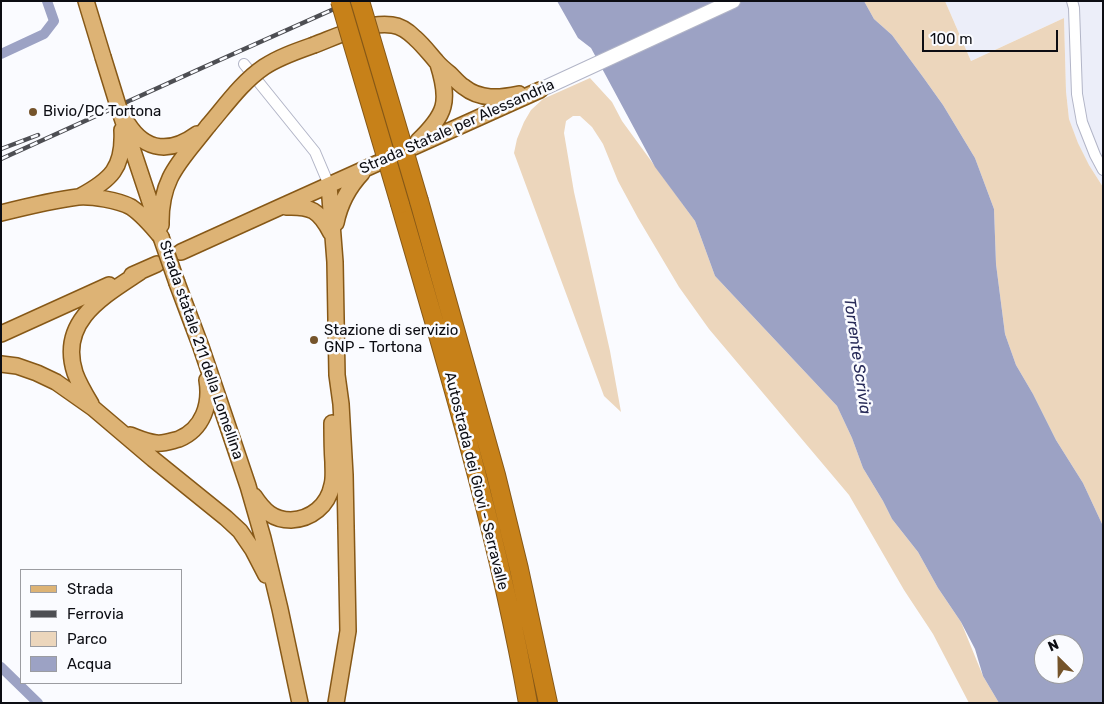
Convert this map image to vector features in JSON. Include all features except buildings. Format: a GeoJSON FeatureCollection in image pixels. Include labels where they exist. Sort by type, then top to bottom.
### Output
{"type":"FeatureCollection","features":[{"type":"Feature","properties":{"kind":"highway","name":"Autostrada dei Giovi - Serravalle"},"geometry":{"type":"LineString","coordinates":[[340,1],[400,204],[484,503],[521,661],[528,703]]}},
{"type":"Feature","properties":{"kind":"highway","name":"Autostrada dei Giovi - Serravalle"},"geometry":{"type":"LineString","coordinates":[[360,1],[419,201],[496,475],[519,569],[548,703]]}},
{"type":"Feature","properties":{"kind":"main road","name":"Strada statale 211 della Lomellina"},"geometry":{"type":"LineString","coordinates":[[86,1],[161,237],[248,486],[263,538],[300,703]]}},
{"type":"Feature","properties":{"kind":"main road","name":"Strada Statale per Alessandria"},"geometry":{"type":"LineString","coordinates":[[182,252],[733,1]]}},
{"type":"Feature","properties":{"kind":"main road"},"geometry":{"type":"LineString","coordinates":[[161,237],[161,213],[165,187],[181,159],[251,77],[283,57],[355,30],[378,25],[394,25],[408,32],[421,43],[438,63],[463,87],[474,94],[506,97],[540,90]]}},
{"type":"Feature","properties":{"kind":"main road"},"geometry":{"type":"LineString","coordinates":[[412,147],[436,122],[441,113],[444,103],[444,86],[438,63]]}},
{"type":"Feature","properties":{"kind":"main road"},"geometry":{"type":"LineString","coordinates":[[120,112],[131,130],[139,138],[158,147],[177,146],[188,141],[208,126]]}},
{"type":"Feature","properties":{"kind":"main road"},"geometry":{"type":"LineString","coordinates":[[80,197],[106,180],[118,161],[122,132],[120,112]]}},
{"type":"Feature","properties":{"kind":"main road"},"geometry":{"type":"LineString","coordinates":[[332,236],[345,194],[367,168]]}},
{"type":"Feature","properties":{"kind":"main road"},"geometry":{"type":"LineString","coordinates":[[329,185],[335,262],[337,375],[341,404],[348,631],[336,703]]}},
{"type":"Feature","properties":{"kind":"main road"},"geometry":{"type":"LineString","coordinates":[[1,213],[80,197],[111,200],[130,206],[147,220],[161,237]]}},
{"type":"Feature","properties":{"kind":"main road"},"geometry":{"type":"LineString","coordinates":[[278,208],[304,207],[311,209],[322,217],[332,236]]}},
{"type":"Feature","properties":{"kind":"main road"},"geometry":{"type":"LineString","coordinates":[[1,334],[157,264]]}},
{"type":"Feature","properties":{"kind":"main road"},"geometry":{"type":"LineString","coordinates":[[93,408],[75,373],[72,360],[74,333],[88,310],[102,297],[140,272]]}},
{"type":"Feature","properties":{"kind":"main road"},"geometry":{"type":"LineString","coordinates":[[1,322],[22,318],[69,303]]}},
{"type":"Feature","properties":{"kind":"main road"},"geometry":{"type":"LineString","coordinates":[[121,432],[144,441],[158,443],[170,442],[183,437],[194,429],[202,420],[207,408],[208,383],[201,347]]}},
{"type":"Feature","properties":{"kind":"main road"},"geometry":{"type":"LineString","coordinates":[[1,364],[16,366],[56,382],[93,408],[153,460],[226,518],[240,532],[253,550],[264,569],[280,609]]}},
{"type":"Feature","properties":{"kind":"main road"},"geometry":{"type":"LineString","coordinates":[[248,486],[265,510],[282,520],[299,520],[312,515],[322,507],[332,485],[332,419],[337,375]]}},
{"type":"Feature","properties":{"kind":"street"},"geometry":{"type":"LineString","coordinates":[[1072,1],[1074,8],[1077,94],[1082,122],[1103,170]]}},
{"type":"Feature","properties":{"kind":"street"},"geometry":{"type":"LineString","coordinates":[[244,64],[315,152],[329,185]]}},
{"type":"Feature","properties":{"kind":"shaded area"},"geometry":{"type":"Polygon","coordinates":[[[945,1],[1103,1],[1103,187],[1078,143],[1069,119],[1066,91],[1064,18],[971,61],[945,1]]]}},
{"type":"Feature","properties":{"kind":"green space"},"geometry":{"type":"Polygon","coordinates":[[[864,1],[945,1],[971,61],[1064,18],[1066,91],[1069,119],[1089,165],[1103,187],[1103,526],[1083,483],[1056,440],[1016,365],[1005,334],[996,264],[994,209],[975,158],[943,105],[892,35],[874,19],[864,1]]]}},
{"type":"Feature","properties":{"kind":"green space"},"geometry":{"type":"Polygon","coordinates":[[[590,78],[612,102],[622,121],[695,221],[715,276],[837,406],[863,468],[892,519],[918,552],[938,588],[961,622],[983,676],[999,703],[969,703],[933,634],[904,590],[849,495],[709,329],[679,287],[638,218],[618,181],[603,144],[592,127],[580,116],[573,116],[566,121],[564,133],[574,192],[610,351],[621,412],[604,396],[514,153],[517,139],[531,110],[543,99],[590,78]]]}},
{"type":"Feature","properties":{"kind":"water","name":"Torrente Scrivia"},"geometry":{"type":"Polygon","coordinates":[[[557,1],[864,1],[874,19],[892,35],[943,105],[975,158],[994,209],[996,264],[1005,334],[1016,365],[1056,440],[1083,483],[1103,526],[1103,703],[999,703],[983,676],[975,649],[961,622],[938,588],[918,552],[892,519],[863,468],[837,406],[715,276],[695,221],[655,167],[591,48],[578,38],[557,1]]]}},
{"type":"Feature","properties":{"kind":"waterway"},"geometry":{"type":"LineString","coordinates":[[1,54],[44,34],[54,21],[47,1]]}},
{"type":"Feature","properties":{"kind":"waterway"},"geometry":{"type":"LineString","coordinates":[[1,667],[38,703]]}},
{"type":"Feature","properties":{"kind":"railway"},"geometry":{"type":"LineString","coordinates":[[1,159],[352,1]]}},
{"type":"Feature","properties":{"kind":"railway"},"geometry":{"type":"LineString","coordinates":[[1,149],[38,135]]}},
{"type":"Feature","properties":{"kind":"place","name":"Bivio/PC Tortona"},"geometry":{"type":"Point","coordinates":[33,112]}},
{"type":"Feature","properties":{"kind":"place","name":"Stazione di servizio GNP - Tortona"},"geometry":{"type":"Point","coordinates":[314,340]}}]}
